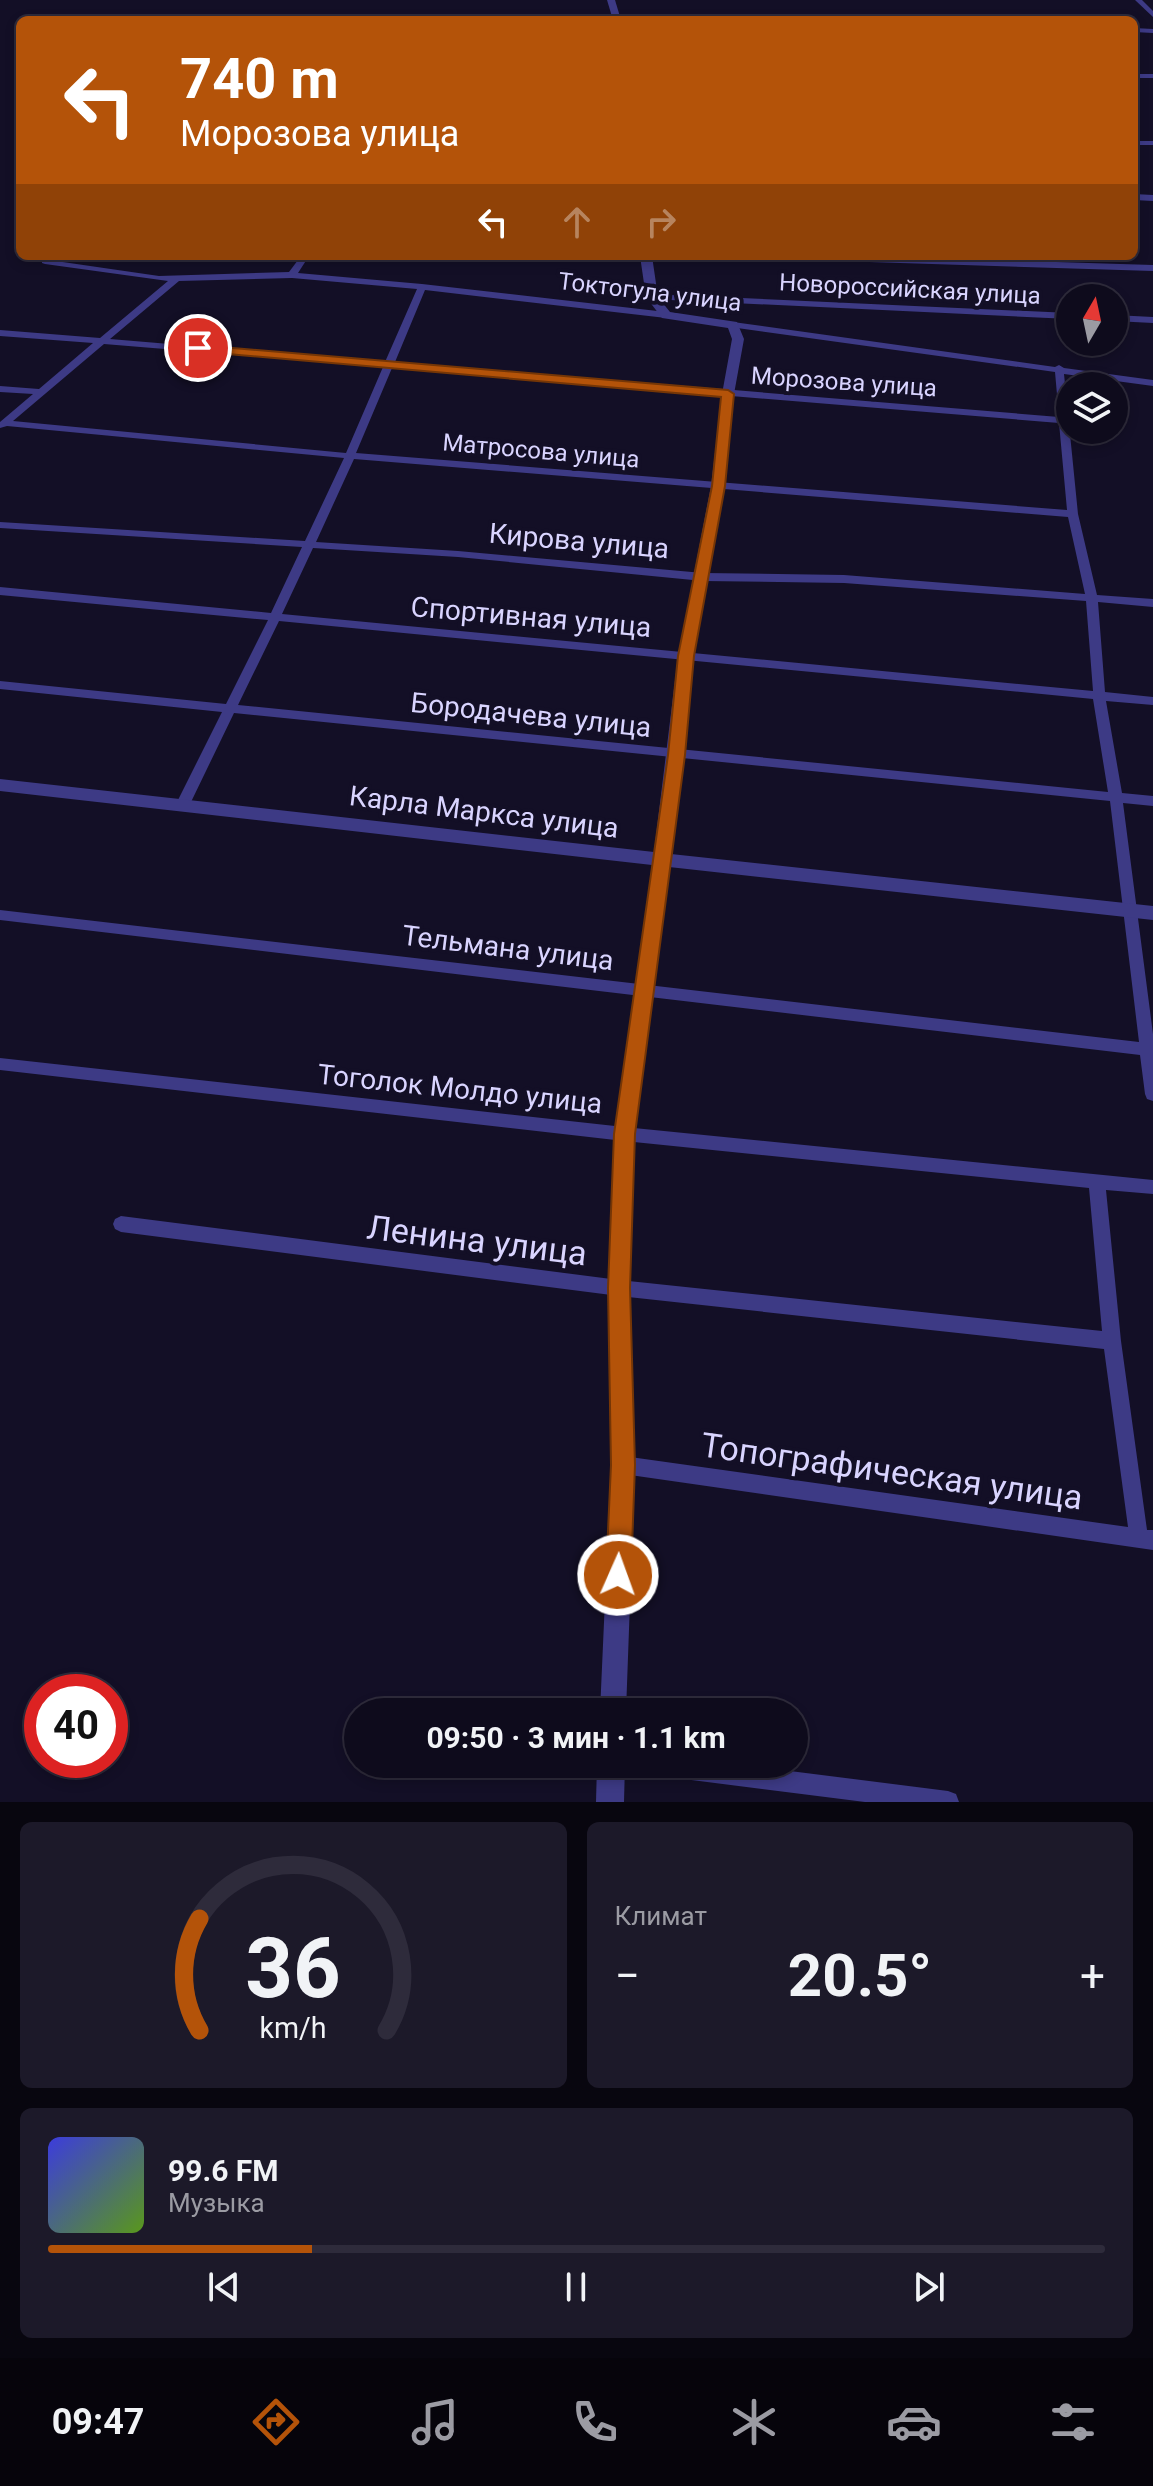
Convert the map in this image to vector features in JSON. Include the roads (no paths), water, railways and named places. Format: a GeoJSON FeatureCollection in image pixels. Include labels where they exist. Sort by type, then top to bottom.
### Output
{"type":"FeatureCollection","features":[{"type":"Feature","properties":{"kind":"street"},"geometry":{"type":"LineString","coordinates":[[1138,0],[1153,15]]}},
{"type":"Feature","properties":{"kind":"street"},"geometry":{"type":"LineString","coordinates":[[382,15],[429,16]]}},
{"type":"Feature","properties":{"kind":"street"},"geometry":{"type":"LineString","coordinates":[[292,275],[302,260]]}},
{"type":"Feature","properties":{"kind":"street"},"geometry":{"type":"LineString","coordinates":[[647,260],[652,297],[666,315]]}},
{"type":"Feature","properties":{"kind":"street"},"geometry":{"type":"LineString","coordinates":[[901,260],[1153,268]]}},
{"type":"Feature","properties":{"kind":"street","name":"Токтогула улица"},"geometry":{"type":"LineString","coordinates":[[45,261],[159,279],[292,275],[422,287],[666,315],[1153,383]]}},
{"type":"Feature","properties":{"kind":"street"},"geometry":{"type":"LineString","coordinates":[[2,425],[176,279]]}},
{"type":"Feature","properties":{"kind":"street"},"geometry":{"type":"LineString","coordinates":[[184,802],[350,456],[422,287]]}},
{"type":"Feature","properties":{"kind":"street","name":"Новороссийская улица"},"geometry":{"type":"LineString","coordinates":[[652,297],[1056,315]]}},
{"type":"Feature","properties":{"kind":"street"},"geometry":{"type":"LineString","coordinates":[[1128,319],[1153,320]]}},
{"type":"Feature","properties":{"kind":"street"},"geometry":{"type":"LineString","coordinates":[[614,1698],[623,1465],[619,1288],[624,1134],[676,755],[686,656],[718,486],[728,394],[738,339],[733,325]]}},
{"type":"Feature","properties":{"kind":"street","name":"Морозова улица"},"geometry":{"type":"LineString","coordinates":[[0,333],[103,339],[386,366],[1056,419]]}},
{"type":"Feature","properties":{"kind":"street"},"geometry":{"type":"LineString","coordinates":[[1059,368],[1059,372]]}},
{"type":"Feature","properties":{"kind":"street"},"geometry":{"type":"LineString","coordinates":[[0,389],[42,392]]}},
{"type":"Feature","properties":{"kind":"street","name":"Матросова улица"},"geometry":{"type":"LineString","coordinates":[[2,425],[1073,514]]}},
{"type":"Feature","properties":{"kind":"street"},"geometry":{"type":"LineString","coordinates":[[1066,444],[1073,514],[1092,600],[1099,696],[1151,1049],[1153,1094]]}},
{"type":"Feature","properties":{"kind":"street","name":"Кирова улица"},"geometry":{"type":"LineString","coordinates":[[0,525],[458,554],[703,577],[844,579],[1153,603]]}},
{"type":"Feature","properties":{"kind":"street","name":"Спортивная улица"},"geometry":{"type":"LineString","coordinates":[[0,591],[1153,701]]}},
{"type":"Feature","properties":{"kind":"street","name":"Бородачева улица"},"geometry":{"type":"LineString","coordinates":[[0,685],[1153,801]]}},
{"type":"Feature","properties":{"kind":"street","name":"Карла Маркса улица"},"geometry":{"type":"LineString","coordinates":[[0,785],[184,802],[660,860],[1153,913]]}},
{"type":"Feature","properties":{"kind":"street","name":"Тельмана улица"},"geometry":{"type":"LineString","coordinates":[[0,915],[1151,1049]]}},
{"type":"Feature","properties":{"kind":"street","name":"Тоголок Молдо улица"},"geometry":{"type":"LineString","coordinates":[[0,1064],[624,1134],[1153,1187]]}},
{"type":"Feature","properties":{"kind":"street"},"geometry":{"type":"LineString","coordinates":[[1097,1182],[1112,1341],[1146,1539]]}},
{"type":"Feature","properties":{"kind":"street","name":"Ленина улица"},"geometry":{"type":"LineString","coordinates":[[121,1224],[619,1288],[1112,1341]]}},
{"type":"Feature","properties":{"kind":"street","name":"Топографическая улица"},"geometry":{"type":"LineString","coordinates":[[623,1465],[1146,1539]]}},
{"type":"Feature","properties":{"kind":"street"},"geometry":{"type":"LineString","coordinates":[[610,1802],[611,1778]]}},
{"type":"Feature","properties":{"kind":"street"},"geometry":{"type":"LineString","coordinates":[[761,1778],[948,1802]]}}]}
